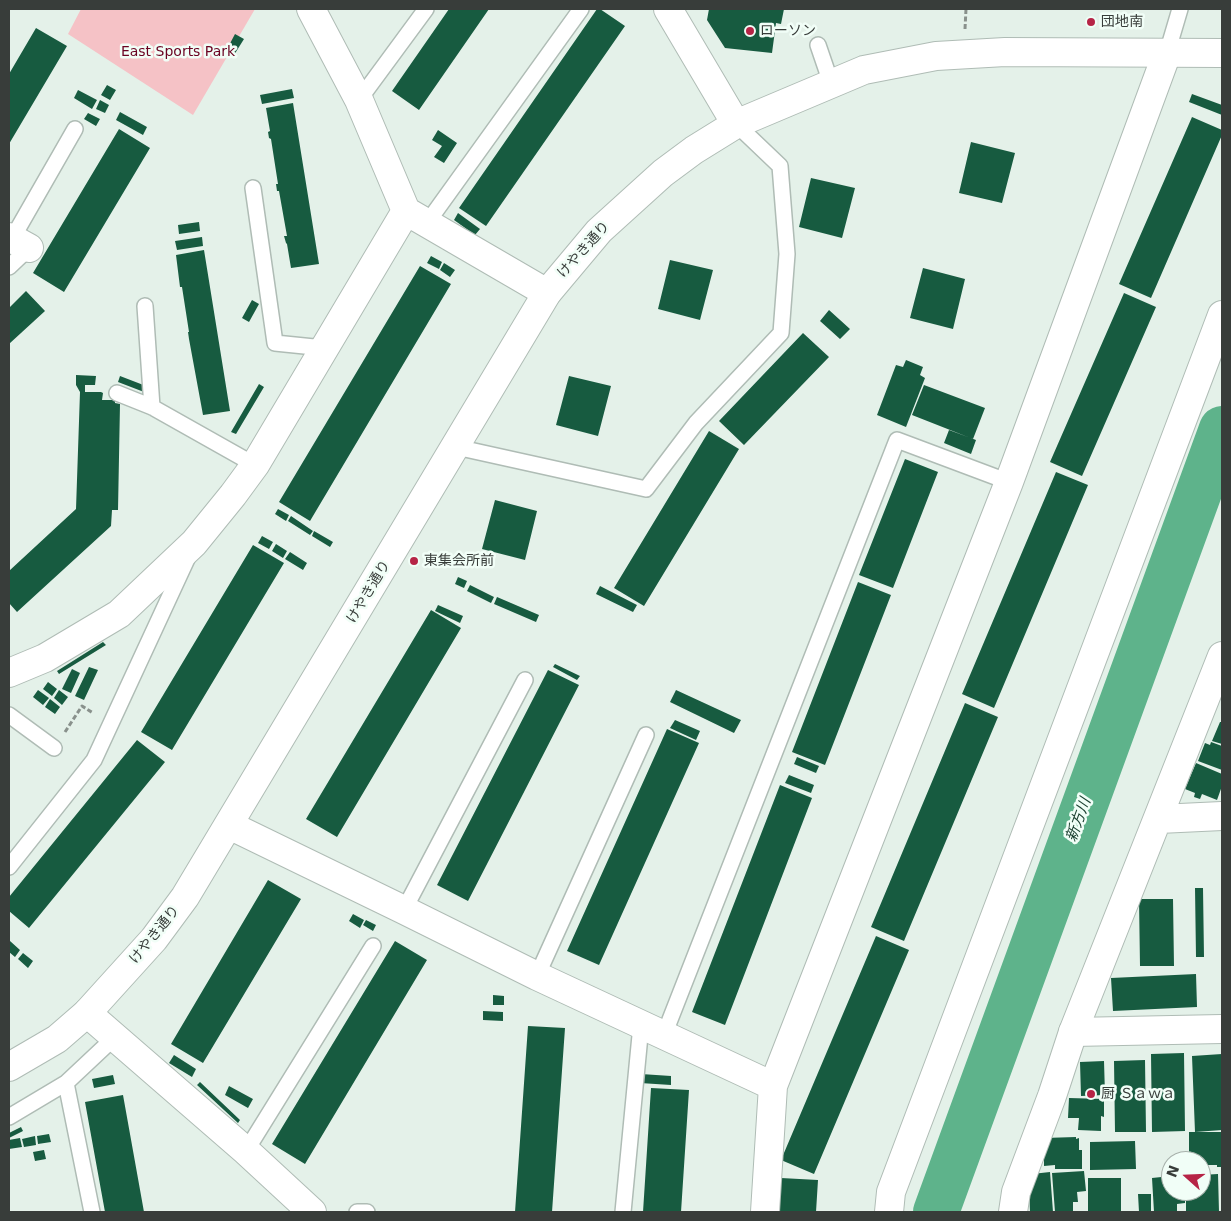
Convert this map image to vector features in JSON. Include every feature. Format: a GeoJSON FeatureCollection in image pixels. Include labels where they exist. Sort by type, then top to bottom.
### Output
{"type":"FeatureCollection","features":[{"type":"Feature","properties":{"kind":"street"},"geometry":{"type":"LineString","coordinates":[[311,9],[417,217],[547,293]]}},
{"type":"Feature","properties":{"kind":"street"},"geometry":{"type":"LineString","coordinates":[[668,9],[736,124]]}},
{"type":"Feature","properties":{"kind":"street","name":"けやき通り"},"geometry":{"type":"LineString","coordinates":[[9,1067],[57,1039],[87,1013],[154,939],[185,897],[230,825],[547,293],[599,231],[663,173],[694,150],[736,124],[864,70],[936,56],[1005,52],[1222,53]]}},
{"type":"Feature","properties":{"kind":"street"},"geometry":{"type":"LineString","coordinates":[[765,1212],[773,1086],[1009,482],[1167,53]]}},
{"type":"Feature","properties":{"kind":"street"},"geometry":{"type":"LineString","coordinates":[[9,673],[45,658],[119,614],[194,543],[233,495],[254,465],[324,348],[417,217]]}},
{"type":"Feature","properties":{"kind":"street"},"geometry":{"type":"LineString","coordinates":[[889,1212],[891,1192],[1222,315]]}},
{"type":"Feature","properties":{"kind":"street"},"geometry":{"type":"LineString","coordinates":[[1013,1212],[1016,1192],[1052,1096],[1073,1032],[1222,656]]}},
{"type":"Feature","properties":{"kind":"street"},"geometry":{"type":"LineString","coordinates":[[1158,819],[1222,816]]}},
{"type":"Feature","properties":{"kind":"street"},"geometry":{"type":"LineString","coordinates":[[230,825],[537,976],[773,1086]]}},
{"type":"Feature","properties":{"kind":"street"},"geometry":{"type":"LineString","coordinates":[[87,1013],[246,1151],[312,1212]]}},
{"type":"Feature","properties":{"kind":"street"},"geometry":{"type":"LineString","coordinates":[[1073,1032],[1222,1028]]}},
{"type":"Feature","properties":{"kind":"lane"},"geometry":{"type":"LineString","coordinates":[[359,100],[426,9]]}},
{"type":"Feature","properties":{"kind":"lane"},"geometry":{"type":"LineString","coordinates":[[417,217],[581,9]]}},
{"type":"Feature","properties":{"kind":"lane"},"geometry":{"type":"LineString","coordinates":[[1167,53],[1180,9]]}},
{"type":"Feature","properties":{"kind":"lane"},"geometry":{"type":"LineString","coordinates":[[818,45],[831,83]]}},
{"type":"Feature","properties":{"kind":"lane"},"geometry":{"type":"LineString","coordinates":[[456,447],[646,488],[696,422],[781,333],[788,254],[780,166],[736,124]]}},
{"type":"Feature","properties":{"kind":"lane"},"geometry":{"type":"LineString","coordinates":[[9,267],[16,241],[75,128]]}},
{"type":"Feature","properties":{"kind":"lane"},"geometry":{"type":"LineString","coordinates":[[253,188],[275,343],[324,348]]}},
{"type":"Feature","properties":{"kind":"lane"},"geometry":{"type":"LineString","coordinates":[[145,306],[152,407]]}},
{"type":"Feature","properties":{"kind":"lane"},"geometry":{"type":"LineString","coordinates":[[117,393],[152,407],[254,465]]}},
{"type":"Feature","properties":{"kind":"lane"},"geometry":{"type":"LineString","coordinates":[[623,1212],[652,1030],[897,440],[1009,482]]}},
{"type":"Feature","properties":{"kind":"lane"},"geometry":{"type":"LineString","coordinates":[[9,867],[94,760],[194,543]]}},
{"type":"Feature","properties":{"kind":"lane"},"geometry":{"type":"LineString","coordinates":[[404,910],[525,680]]}},
{"type":"Feature","properties":{"kind":"lane"},"geometry":{"type":"LineString","coordinates":[[9,715],[54,748]]}},
{"type":"Feature","properties":{"kind":"lane"},"geometry":{"type":"LineString","coordinates":[[537,976],[646,735]]}},
{"type":"Feature","properties":{"kind":"lane"},"geometry":{"type":"LineString","coordinates":[[246,1151],[373,946]]}},
{"type":"Feature","properties":{"kind":"lane"},"geometry":{"type":"LineString","coordinates":[[9,1117],[66,1083],[115,1037]]}},
{"type":"Feature","properties":{"kind":"lane"},"geometry":{"type":"LineString","coordinates":[[66,1083],[92,1212]]}},
{"type":"Feature","properties":{"kind":"lane"},"geometry":{"type":"LineString","coordinates":[[357,1212],[367,1212]]}},
{"type":"Feature","properties":{"kind":"path"},"geometry":{"type":"LineString","coordinates":[[54,748],[82,706],[110,724]]}},
{"type":"Feature","properties":{"kind":"green space","name":"East Sports Park"},"geometry":{"type":"Polygon","coordinates":[[[81,9],[255,9],[193,115],[68,34],[81,9]]]}},
{"type":"Feature","properties":{"kind":"building"},"geometry":{"type":"Polygon","coordinates":[[[449,9],[489,9],[419,110],[392,91],[449,9]]]}},
{"type":"Feature","properties":{"kind":"building"},"geometry":{"type":"Polygon","coordinates":[[[597,9],[600,9],[625,26],[486,226],[459,208],[597,9]]]}},
{"type":"Feature","properties":{"kind":"building"},"geometry":{"type":"Polygon","coordinates":[[[709,9],[784,9],[781,24],[776,23],[772,53],[725,48],[707,20],[709,9]]]}},
{"type":"Feature","properties":{"kind":"building"},"geometry":{"type":"Polygon","coordinates":[[[36,28],[67,46],[9,144],[9,74],[36,28]]]}},
{"type":"Feature","properties":{"kind":"building"},"geometry":{"type":"Polygon","coordinates":[[[235,34],[244,39],[234,55],[226,51],[235,34]]]}},
{"type":"Feature","properties":{"kind":"building"},"geometry":{"type":"Polygon","coordinates":[[[107,85],[116,90],[110,100],[101,95],[107,85]]]}},
{"type":"Feature","properties":{"kind":"building"},"geometry":{"type":"Polygon","coordinates":[[[292,89],[294,98],[262,104],[260,95],[292,89]]]}},
{"type":"Feature","properties":{"kind":"building"},"geometry":{"type":"Polygon","coordinates":[[[78,90],[97,100],[92,109],[74,98],[78,90]]]}},
{"type":"Feature","properties":{"kind":"building"},"geometry":{"type":"Polygon","coordinates":[[[1192,94],[1222,105],[1222,115],[1189,102],[1192,94]]]}},
{"type":"Feature","properties":{"kind":"building"},"geometry":{"type":"Polygon","coordinates":[[[100,100],[109,105],[105,113],[96,109],[100,100]]]}},
{"type":"Feature","properties":{"kind":"building"},"geometry":{"type":"Polygon","coordinates":[[[293,103],[319,264],[291,268],[284,236],[287,236],[279,191],[277,191],[276,184],[278,184],[271,139],[268,132],[270,131],[266,108],[293,103]]]}},
{"type":"Feature","properties":{"kind":"building"},"geometry":{"type":"Polygon","coordinates":[[[120,112],[147,127],[143,135],[116,120],[120,112]]]}},
{"type":"Feature","properties":{"kind":"building"},"geometry":{"type":"Polygon","coordinates":[[[88,113],[100,119],[96,126],[84,119],[88,113]]]}},
{"type":"Feature","properties":{"kind":"building"},"geometry":{"type":"Polygon","coordinates":[[[1192,117],[1222,130],[1222,135],[1151,298],[1119,284],[1192,117]]]}},
{"type":"Feature","properties":{"kind":"building"},"geometry":{"type":"Polygon","coordinates":[[[119,129],[150,148],[64,292],[33,273],[119,129]]]}},
{"type":"Feature","properties":{"kind":"building"},"geometry":{"type":"Polygon","coordinates":[[[438,130],[457,143],[444,163],[434,157],[442,146],[432,140],[438,130]]]}},
{"type":"Feature","properties":{"kind":"building"},"geometry":{"type":"Polygon","coordinates":[[[971,142],[1015,153],[1002,203],[959,193],[971,142]]]}},
{"type":"Feature","properties":{"kind":"building"},"geometry":{"type":"Polygon","coordinates":[[[811,178],[855,188],[842,238],[799,227],[811,178]]]}},
{"type":"Feature","properties":{"kind":"building"},"geometry":{"type":"Polygon","coordinates":[[[458,213],[480,229],[475,235],[454,220],[458,213]]]}},
{"type":"Feature","properties":{"kind":"building"},"geometry":{"type":"Polygon","coordinates":[[[199,222],[200,231],[179,234],[178,225],[199,222]]]}},
{"type":"Feature","properties":{"kind":"building"},"geometry":{"type":"Polygon","coordinates":[[[202,237],[203,246],[177,250],[175,241],[202,237]]]}},
{"type":"Feature","properties":{"kind":"building"},"geometry":{"type":"Polygon","coordinates":[[[204,250],[230,411],[203,415],[176,255],[204,250]]]}},
{"type":"Feature","properties":{"kind":"building"},"geometry":{"type":"Polygon","coordinates":[[[431,256],[442,262],[439,269],[427,263],[431,256]]]}},
{"type":"Feature","properties":{"kind":"building"},"geometry":{"type":"Polygon","coordinates":[[[670,260],[713,270],[700,320],[658,309],[670,260]]]}},
{"type":"Feature","properties":{"kind":"building"},"geometry":{"type":"Polygon","coordinates":[[[444,263],[455,270],[450,277],[440,270],[444,263]]]}},
{"type":"Feature","properties":{"kind":"building"},"geometry":{"type":"Polygon","coordinates":[[[420,266],[451,284],[310,521],[279,502],[420,266]]]}},
{"type":"Feature","properties":{"kind":"building"},"geometry":{"type":"Polygon","coordinates":[[[923,268],[965,279],[953,329],[910,318],[923,268]]]}},
{"type":"Feature","properties":{"kind":"building"},"geometry":{"type":"Polygon","coordinates":[[[26,291],[45,311],[9,344],[9,308],[26,291]]]}},
{"type":"Feature","properties":{"kind":"building"},"geometry":{"type":"Polygon","coordinates":[[[1124,293],[1156,307],[1082,476],[1050,462],[1124,293]]]}},
{"type":"Feature","properties":{"kind":"building"},"geometry":{"type":"Polygon","coordinates":[[[252,300],[259,304],[249,322],[242,318],[252,300]]]}},
{"type":"Feature","properties":{"kind":"building"},"geometry":{"type":"Polygon","coordinates":[[[829,310],[850,329],[840,339],[820,321],[829,310]]]}},
{"type":"Feature","properties":{"kind":"building"},"geometry":{"type":"Polygon","coordinates":[[[803,333],[829,357],[744,445],[719,421],[803,333]]]}},
{"type":"Feature","properties":{"kind":"building"},"geometry":{"type":"Polygon","coordinates":[[[906,360],[923,367],[920,375],[925,378],[906,427],[877,415],[896,365],[903,367],[906,360]]]}},
{"type":"Feature","properties":{"kind":"building"},"geometry":{"type":"Polygon","coordinates":[[[76,375],[96,376],[95,385],[85,385],[85,392],[101,392],[103,393],[102,400],[115,400],[115,403],[120,404],[118,510],[112,510],[111,526],[17,612],[9,603],[9,571],[76,509],[80,392],[76,385],[76,375]]]}},
{"type":"Feature","properties":{"kind":"building"},"geometry":{"type":"Polygon","coordinates":[[[120,376],[146,386],[144,392],[118,382],[120,376]]]}},
{"type":"Feature","properties":{"kind":"building"},"geometry":{"type":"Polygon","coordinates":[[[569,376],[611,386],[598,436],[556,425],[569,376]]]}},
{"type":"Feature","properties":{"kind":"building"},"geometry":{"type":"Polygon","coordinates":[[[259,384],[264,387],[236,434],[231,432],[259,384]]]}},
{"type":"Feature","properties":{"kind":"building"},"geometry":{"type":"Polygon","coordinates":[[[924,385],[985,408],[973,439],[912,415],[924,385]]]}},
{"type":"Feature","properties":{"kind":"building"},"geometry":{"type":"Polygon","coordinates":[[[949,430],[976,440],[971,454],[944,443],[949,430]]]}},
{"type":"Feature","properties":{"kind":"building"},"geometry":{"type":"Polygon","coordinates":[[[709,431],[739,449],[644,606],[614,588],[709,431]]]}},
{"type":"Feature","properties":{"kind":"building"},"geometry":{"type":"Polygon","coordinates":[[[905,459],[938,472],[893,588],[859,575],[905,459]]]}},
{"type":"Feature","properties":{"kind":"building"},"geometry":{"type":"Polygon","coordinates":[[[1056,472],[1088,485],[994,708],[962,694],[1056,472]]]}},
{"type":"Feature","properties":{"kind":"building"},"geometry":{"type":"Polygon","coordinates":[[[495,500],[537,511],[525,560],[482,549],[495,500]]]}},
{"type":"Feature","properties":{"kind":"building"},"geometry":{"type":"Polygon","coordinates":[[[278,509],[289,515],[286,521],[275,514],[278,509]]]}},
{"type":"Feature","properties":{"kind":"building"},"geometry":{"type":"Polygon","coordinates":[[[291,516],[313,531],[310,535],[288,521],[291,516]]]}},
{"type":"Feature","properties":{"kind":"building"},"geometry":{"type":"Polygon","coordinates":[[[314,531],[333,542],[330,547],[312,536],[314,531]]]}},
{"type":"Feature","properties":{"kind":"building"},"geometry":{"type":"Polygon","coordinates":[[[262,536],[273,542],[269,549],[258,543],[262,536]]]}},
{"type":"Feature","properties":{"kind":"building"},"geometry":{"type":"Polygon","coordinates":[[[276,544],[287,551],[283,558],[272,551],[276,544]]]}},
{"type":"Feature","properties":{"kind":"building"},"geometry":{"type":"Polygon","coordinates":[[[253,545],[284,563],[172,750],[141,732],[253,545]]]}},
{"type":"Feature","properties":{"kind":"building"},"geometry":{"type":"Polygon","coordinates":[[[290,552],[307,563],[303,570],[285,559],[290,552]]]}},
{"type":"Feature","properties":{"kind":"building"},"geometry":{"type":"Polygon","coordinates":[[[458,577],[467,581],[464,588],[455,584],[458,577]]]}},
{"type":"Feature","properties":{"kind":"building"},"geometry":{"type":"Polygon","coordinates":[[[858,582],[891,595],[825,765],[792,752],[858,582]]]}},
{"type":"Feature","properties":{"kind":"building"},"geometry":{"type":"Polygon","coordinates":[[[470,585],[494,597],[491,603],[467,591],[470,585]]]}},
{"type":"Feature","properties":{"kind":"building"},"geometry":{"type":"Polygon","coordinates":[[[600,586],[637,605],[633,612],[596,594],[600,586]]]}},
{"type":"Feature","properties":{"kind":"building"},"geometry":{"type":"Polygon","coordinates":[[[497,597],[539,615],[536,622],[494,604],[497,597]]]}},
{"type":"Feature","properties":{"kind":"building"},"geometry":{"type":"Polygon","coordinates":[[[438,605],[463,616],[460,623],[435,611],[438,605]]]}},
{"type":"Feature","properties":{"kind":"building"},"geometry":{"type":"Polygon","coordinates":[[[431,610],[461,628],[337,837],[306,819],[431,610]]]}},
{"type":"Feature","properties":{"kind":"building"},"geometry":{"type":"Polygon","coordinates":[[[103,642],[106,645],[59,674],[57,671],[103,642]]]}},
{"type":"Feature","properties":{"kind":"building"},"geometry":{"type":"Polygon","coordinates":[[[555,664],[580,676],[577,680],[553,667],[555,664]]]}},
{"type":"Feature","properties":{"kind":"building"},"geometry":{"type":"Polygon","coordinates":[[[89,667],[98,670],[84,700],[75,696],[89,667]]]}},
{"type":"Feature","properties":{"kind":"building"},"geometry":{"type":"Polygon","coordinates":[[[72,669],[80,673],[71,693],[62,689],[72,669]]]}},
{"type":"Feature","properties":{"kind":"building"},"geometry":{"type":"Polygon","coordinates":[[[548,670],[579,685],[468,901],[437,885],[548,670]]]}},
{"type":"Feature","properties":{"kind":"building"},"geometry":{"type":"Polygon","coordinates":[[[48,682],[57,689],[52,696],[43,689],[48,682]]]}},
{"type":"Feature","properties":{"kind":"building"},"geometry":{"type":"Polygon","coordinates":[[[38,690],[49,698],[43,705],[33,697],[38,690]]]}},
{"type":"Feature","properties":{"kind":"building"},"geometry":{"type":"Polygon","coordinates":[[[59,690],[68,697],[62,705],[54,698],[59,690]]]}},
{"type":"Feature","properties":{"kind":"building"},"geometry":{"type":"Polygon","coordinates":[[[676,690],[741,720],[734,733],[670,702],[676,690]]]}},
{"type":"Feature","properties":{"kind":"building"},"geometry":{"type":"Polygon","coordinates":[[[50,699],[60,707],[55,714],[45,707],[50,699]]]}},
{"type":"Feature","properties":{"kind":"building"},"geometry":{"type":"Polygon","coordinates":[[[965,703],[998,717],[904,941],[871,927],[965,703]]]}},
{"type":"Feature","properties":{"kind":"building"},"geometry":{"type":"Polygon","coordinates":[[[675,720],[700,731],[696,740],[670,728],[675,720]]]}},
{"type":"Feature","properties":{"kind":"building"},"geometry":{"type":"Polygon","coordinates":[[[1220,722],[1222,722],[1222,744],[1212,741],[1220,722]]]}},
{"type":"Feature","properties":{"kind":"building"},"geometry":{"type":"Polygon","coordinates":[[[667,729],[699,743],[599,965],[567,951],[667,729]]]}},
{"type":"Feature","properties":{"kind":"building"},"geometry":{"type":"Polygon","coordinates":[[[137,740],[165,762],[29,928],[9,911],[9,897],[137,740]]]}},
{"type":"Feature","properties":{"kind":"building"},"geometry":{"type":"Polygon","coordinates":[[[1211,742],[1222,746],[1222,770],[1198,761],[1205,743],[1210,745],[1211,742]]]}},
{"type":"Feature","properties":{"kind":"building"},"geometry":{"type":"Polygon","coordinates":[[[797,757],[819,766],[816,773],[794,764],[797,757]]]}},
{"type":"Feature","properties":{"kind":"building"},"geometry":{"type":"Polygon","coordinates":[[[1196,763],[1222,774],[1222,786],[1217,800],[1202,794],[1200,799],[1194,797],[1195,793],[1185,789],[1196,763]]]}},
{"type":"Feature","properties":{"kind":"building"},"geometry":{"type":"Polygon","coordinates":[[[789,775],[814,785],[811,793],[785,783],[789,775]]]}},
{"type":"Feature","properties":{"kind":"building"},"geometry":{"type":"Polygon","coordinates":[[[780,785],[812,798],[725,1025],[692,1012],[780,785]]]}},
{"type":"Feature","properties":{"kind":"building"},"geometry":{"type":"Polygon","coordinates":[[[268,880],[301,899],[203,1063],[171,1044],[268,880]]]}},
{"type":"Feature","properties":{"kind":"building"},"geometry":{"type":"Polygon","coordinates":[[[1195,888],[1203,888],[1204,957],[1196,957],[1195,888]]]}},
{"type":"Feature","properties":{"kind":"building"},"geometry":{"type":"Polygon","coordinates":[[[1139,899],[1173,899],[1174,966],[1140,966],[1139,899]]]}},
{"type":"Feature","properties":{"kind":"building"},"geometry":{"type":"Polygon","coordinates":[[[353,914],[364,920],[360,928],[349,921],[353,914]]]}},
{"type":"Feature","properties":{"kind":"building"},"geometry":{"type":"Polygon","coordinates":[[[366,920],[376,925],[373,931],[363,925],[366,920]]]}},
{"type":"Feature","properties":{"kind":"building"},"geometry":{"type":"Polygon","coordinates":[[[876,936],[909,950],[814,1174],[781,1160],[876,936]]]}},
{"type":"Feature","properties":{"kind":"building"},"geometry":{"type":"Polygon","coordinates":[[[10,941],[20,950],[15,957],[9,952],[10,941]]]}},
{"type":"Feature","properties":{"kind":"building"},"geometry":{"type":"Polygon","coordinates":[[[395,941],[427,960],[305,1164],[272,1144],[395,941]]]}},
{"type":"Feature","properties":{"kind":"building"},"geometry":{"type":"Polygon","coordinates":[[[23,953],[33,961],[28,968],[18,959],[23,953]]]}},
{"type":"Feature","properties":{"kind":"building"},"geometry":{"type":"Polygon","coordinates":[[[1196,974],[1197,1007],[1113,1011],[1111,978],[1196,974]]]}},
{"type":"Feature","properties":{"kind":"building"},"geometry":{"type":"Polygon","coordinates":[[[493,995],[504,996],[504,1005],[493,1005],[493,995]]]}},
{"type":"Feature","properties":{"kind":"building"},"geometry":{"type":"Polygon","coordinates":[[[483,1011],[503,1012],[503,1021],[483,1020],[483,1011]]]}},
{"type":"Feature","properties":{"kind":"building"},"geometry":{"type":"Polygon","coordinates":[[[528,1026],[565,1028],[552,1212],[515,1212],[528,1026]]]}},
{"type":"Feature","properties":{"kind":"building"},"geometry":{"type":"Polygon","coordinates":[[[1184,1053],[1185,1131],[1152,1132],[1151,1054],[1184,1053]]]}},
{"type":"Feature","properties":{"kind":"building"},"geometry":{"type":"Polygon","coordinates":[[[1222,1054],[1222,1130],[1195,1132],[1192,1056],[1222,1054]]]}},
{"type":"Feature","properties":{"kind":"building"},"geometry":{"type":"Polygon","coordinates":[[[174,1055],[196,1069],[192,1077],[169,1063],[174,1055]]]}},
{"type":"Feature","properties":{"kind":"building"},"geometry":{"type":"Polygon","coordinates":[[[1145,1060],[1146,1132],[1115,1132],[1114,1061],[1145,1060]]]}},
{"type":"Feature","properties":{"kind":"building"},"geometry":{"type":"Polygon","coordinates":[[[1104,1061],[1105,1095],[1081,1096],[1080,1062],[1104,1061]]]}},
{"type":"Feature","properties":{"kind":"building"},"geometry":{"type":"Polygon","coordinates":[[[641,1074],[671,1076],[671,1085],[640,1083],[641,1074]]]}},
{"type":"Feature","properties":{"kind":"building"},"geometry":{"type":"Polygon","coordinates":[[[113,1075],[115,1084],[94,1088],[92,1079],[113,1075]]]}},
{"type":"Feature","properties":{"kind":"building"},"geometry":{"type":"Polygon","coordinates":[[[200,1082],[240,1120],[238,1123],[197,1085],[200,1082]]]}},
{"type":"Feature","properties":{"kind":"building"},"geometry":{"type":"Polygon","coordinates":[[[229,1086],[253,1099],[248,1108],[225,1095],[229,1086]]]}},
{"type":"Feature","properties":{"kind":"building"},"geometry":{"type":"Polygon","coordinates":[[[651,1088],[689,1090],[681,1212],[643,1212],[651,1088]]]}},
{"type":"Feature","properties":{"kind":"building"},"geometry":{"type":"Polygon","coordinates":[[[123,1095],[144,1212],[105,1212],[85,1102],[123,1095]]]}},
{"type":"Feature","properties":{"kind":"building"},"geometry":{"type":"Polygon","coordinates":[[[1069,1098],[1104,1099],[1104,1117],[1101,1116],[1101,1131],[1078,1130],[1079,1118],[1068,1118],[1069,1098]]]}},
{"type":"Feature","properties":{"kind":"building"},"geometry":{"type":"Polygon","coordinates":[[[21,1127],[23,1131],[9,1138],[9,1133],[21,1127]]]}},
{"type":"Feature","properties":{"kind":"building"},"geometry":{"type":"Polygon","coordinates":[[[1189,1132],[1222,1132],[1222,1167],[1211,1165],[1211,1151],[1189,1151],[1189,1132]]]}},
{"type":"Feature","properties":{"kind":"building"},"geometry":{"type":"Polygon","coordinates":[[[49,1134],[51,1142],[38,1144],[37,1136],[49,1134]]]}},
{"type":"Feature","properties":{"kind":"building"},"geometry":{"type":"Polygon","coordinates":[[[35,1136],[36,1145],[24,1147],[22,1139],[35,1136]]]}},
{"type":"Feature","properties":{"kind":"building"},"geometry":{"type":"Polygon","coordinates":[[[1076,1137],[1076,1139],[1079,1138],[1079,1150],[1082,1150],[1082,1169],[1055,1169],[1055,1165],[1044,1166],[1044,1138],[1076,1137]]]}},
{"type":"Feature","properties":{"kind":"building"},"geometry":{"type":"Polygon","coordinates":[[[20,1138],[22,1147],[9,1149],[9,1140],[20,1138]]]}},
{"type":"Feature","properties":{"kind":"building"},"geometry":{"type":"Polygon","coordinates":[[[1135,1141],[1136,1169],[1090,1170],[1090,1142],[1135,1141]]]}},
{"type":"Feature","properties":{"kind":"building"},"geometry":{"type":"Polygon","coordinates":[[[44,1150],[46,1159],[35,1161],[33,1152],[44,1150]]]}},
{"type":"Feature","properties":{"kind":"building"},"geometry":{"type":"Polygon","coordinates":[[[1084,1171],[1086,1191],[1077,1192],[1078,1202],[1073,1202],[1073,1212],[1055,1212],[1052,1173],[1084,1171]]]}},
{"type":"Feature","properties":{"kind":"building"},"geometry":{"type":"Polygon","coordinates":[[[1050,1172],[1053,1212],[1030,1212],[1029,1186],[1032,1174],[1050,1172]]]}},
{"type":"Feature","properties":{"kind":"building"},"geometry":{"type":"Polygon","coordinates":[[[1211,1174],[1218,1174],[1219,1212],[1186,1211],[1186,1201],[1211,1201],[1211,1174]]]}},
{"type":"Feature","properties":{"kind":"building"},"geometry":{"type":"Polygon","coordinates":[[[1161,1177],[1161,1201],[1185,1201],[1185,1203],[1177,1204],[1177,1212],[1154,1212],[1152,1178],[1161,1177]]]}},
{"type":"Feature","properties":{"kind":"building"},"geometry":{"type":"Polygon","coordinates":[[[781,1178],[818,1180],[816,1212],[779,1212],[781,1178]]]}},
{"type":"Feature","properties":{"kind":"building"},"geometry":{"type":"Polygon","coordinates":[[[1088,1178],[1121,1178],[1121,1212],[1088,1212],[1088,1178]]]}},
{"type":"Feature","properties":{"kind":"building"},"geometry":{"type":"Polygon","coordinates":[[[1138,1194],[1151,1194],[1151,1212],[1139,1212],[1138,1194]]]}},
{"type":"Feature","properties":{"kind":"waterway","name":"新方川"},"geometry":{"type":"LineString","coordinates":[[936,1212],[1222,429]]}},
{"type":"Feature","properties":{"kind":"place","name":"団地南"},"geometry":{"type":"Point","coordinates":[1091,22]}},
{"type":"Feature","properties":{"kind":"place","name":"ローソン"},"geometry":{"type":"Point","coordinates":[750,31]}},
{"type":"Feature","properties":{"kind":"place","name":"東集会所前"},"geometry":{"type":"Point","coordinates":[414,561]}},
{"type":"Feature","properties":{"kind":"place","name":"厨 Ｓａｗａ"},"geometry":{"type":"Point","coordinates":[1091,1094]}}]}
